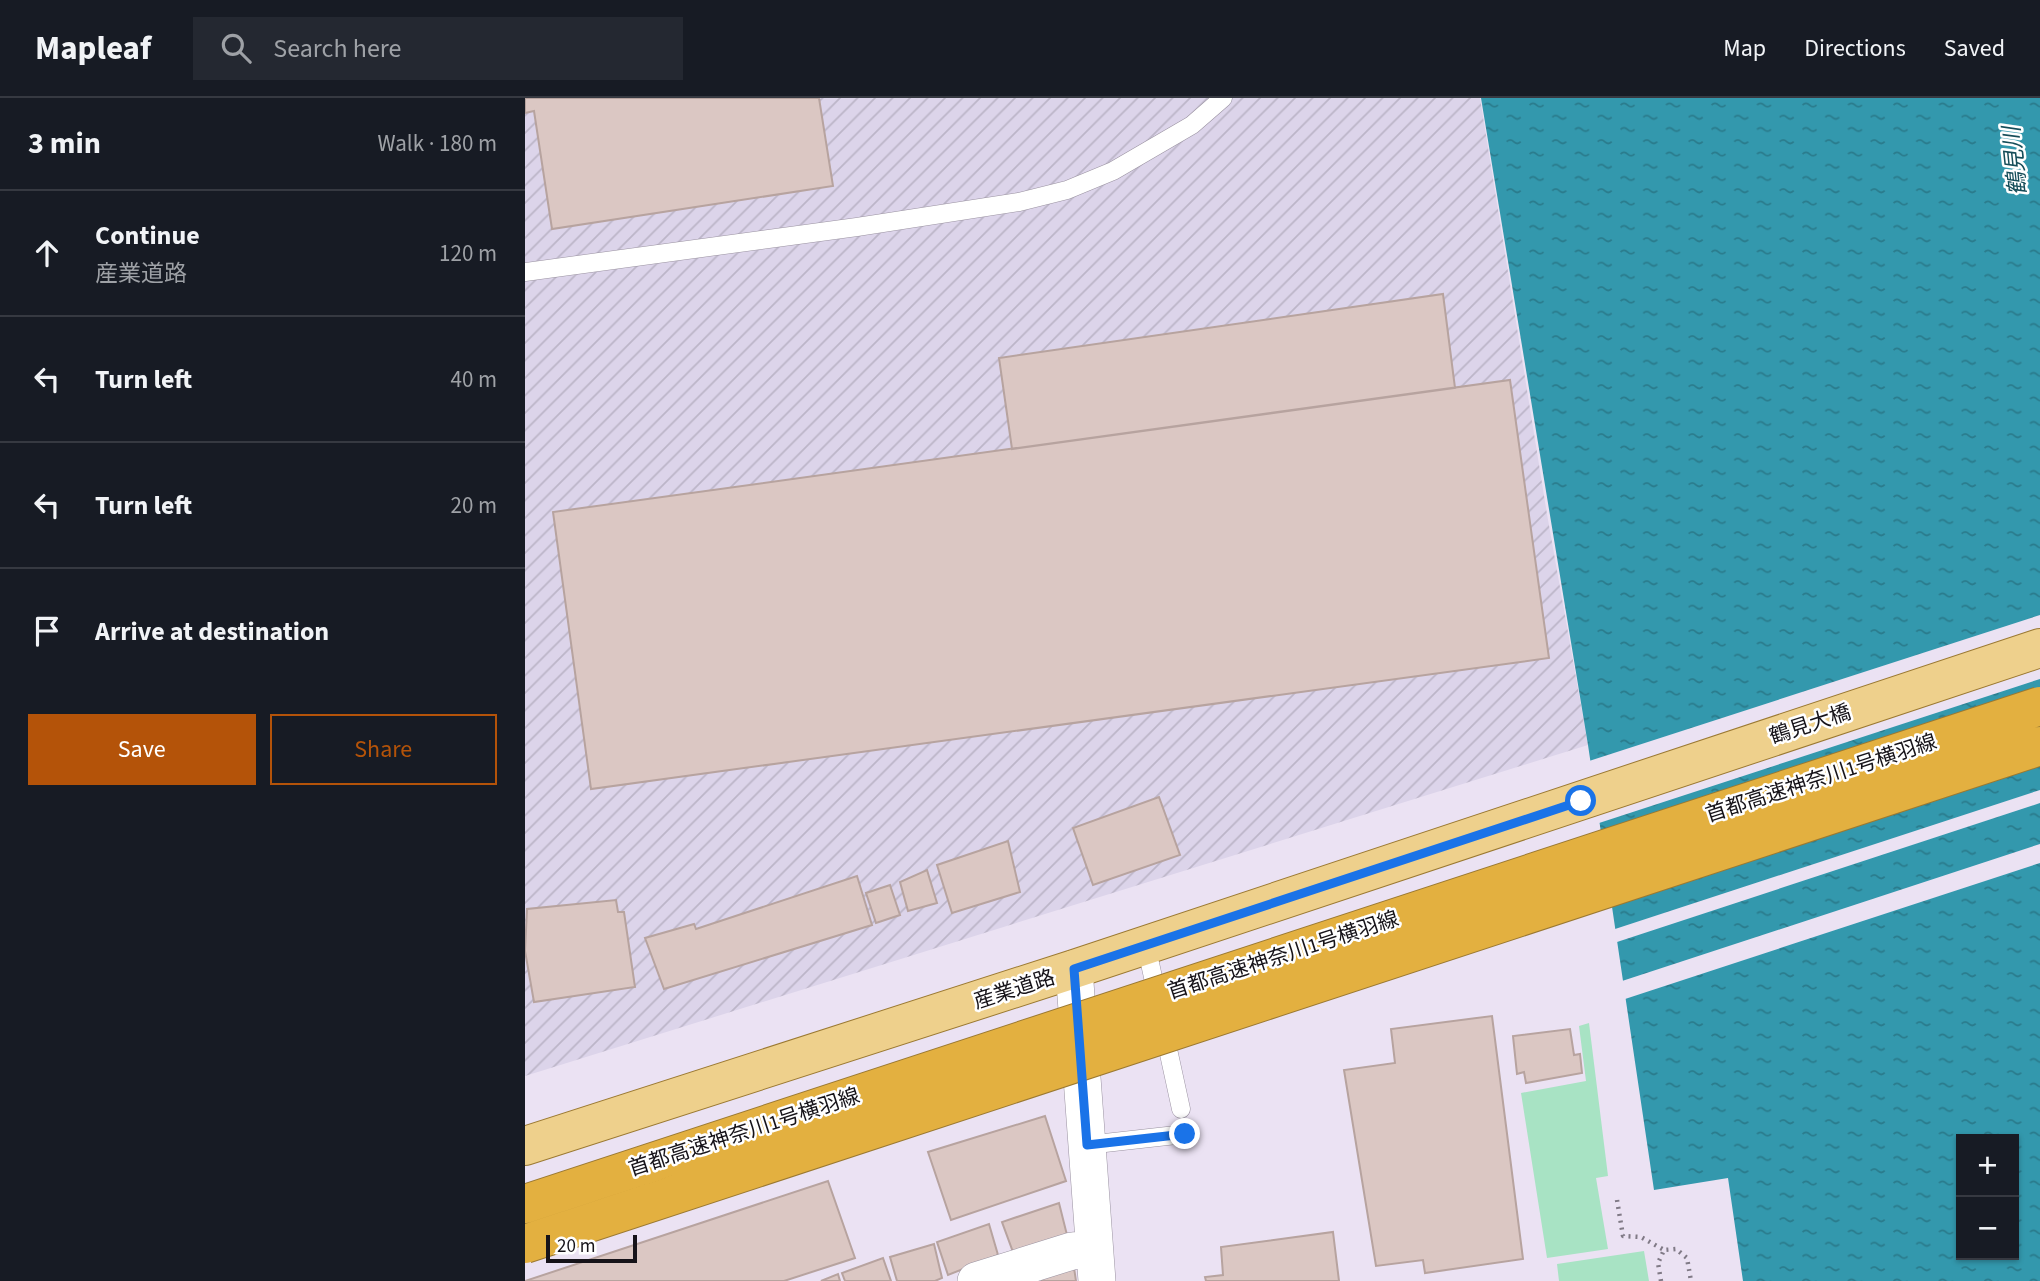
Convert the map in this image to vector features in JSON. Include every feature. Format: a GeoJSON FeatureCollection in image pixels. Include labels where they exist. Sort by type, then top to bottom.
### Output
{"type":"FeatureCollection","features":[{"type":"Feature","properties":{"kind":"highway","name":"首都高速神奈川1号横羽線"},"geometry":{"type":"LineString","coordinates":[[525,1204],[2040,706]]}},
{"type":"Feature","properties":{"kind":"highway","name":"首都高速神奈川1号横羽線"},"geometry":{"type":"LineString","coordinates":[[525,1244],[2040,746]]}},
{"type":"Feature","properties":{"kind":"main road","name":"鶴見大橋"},"geometry":{"type":"LineString","coordinates":[[1581,801],[2040,648]]}},
{"type":"Feature","properties":{"kind":"main road","name":"産業道路"},"geometry":{"type":"LineString","coordinates":[[525,1146],[1146,946],[1581,801]]}},
{"type":"Feature","properties":{"kind":"street"},"geometry":{"type":"LineString","coordinates":[[1074,969],[1096,1265]]}},
{"type":"Feature","properties":{"kind":"street"},"geometry":{"type":"LineString","coordinates":[[976,1281],[1072,1251],[1096,1265]]}},
{"type":"Feature","properties":{"kind":"lane"},"geometry":{"type":"LineString","coordinates":[[525,272],[1019,202],[1067,190],[1112,171],[1192,125],[1223,98]]}},
{"type":"Feature","properties":{"kind":"lane"},"geometry":{"type":"LineString","coordinates":[[1146,946],[1181,1109]]}},
{"type":"Feature","properties":{"kind":"lane"},"geometry":{"type":"LineString","coordinates":[[1087,1145],[1185,1134]]}},
{"type":"Feature","properties":{"kind":"path"},"geometry":{"type":"LineString","coordinates":[[1617,1200],[1622,1236],[1641,1237],[1664,1250],[1676,1249],[1687,1258],[1691,1281]]}},
{"type":"Feature","properties":{"kind":"path"},"geometry":{"type":"LineString","coordinates":[[1661,1281],[1658,1264],[1664,1250]]}},
{"type":"Feature","properties":{"kind":"shaded area"},"geometry":{"type":"Polygon","coordinates":[[[525,98],[1480,98],[1547,514],[1588,745],[525,1076],[525,98]]]}},
{"type":"Feature","properties":{"kind":"green space"},"geometry":{"type":"Polygon","coordinates":[[[1589,1023],[1608,1176],[1596,1178],[1608,1249],[1547,1258],[1521,1093],[1586,1081],[1579,1026],[1589,1023]]]}},
{"type":"Feature","properties":{"kind":"green space"},"geometry":{"type":"Polygon","coordinates":[[[1644,1251],[1649,1281],[1559,1281],[1557,1264],[1644,1251]]]}},
{"type":"Feature","properties":{"kind":"water","name":"鶴見川"},"geometry":{"type":"Polygon","coordinates":[[[1481,98],[2040,98],[2040,1281],[1743,1281],[1728,1178],[1654,1190],[1588,745],[1481,98]]]}},
{"type":"Feature","properties":{"kind":"pier"},"geometry":{"type":"Polygon","coordinates":[[[2040,615],[2040,679],[1596,824],[1586,762],[2040,615]]]}},
{"type":"Feature","properties":{"kind":"pier"},"geometry":{"type":"Polygon","coordinates":[[[2040,790],[2040,803],[1614,943],[1612,930],[2040,790]]]}},
{"type":"Feature","properties":{"kind":"pier"},"geometry":{"type":"Polygon","coordinates":[[[2040,844],[2040,863],[1622,1000],[1619,982],[2040,844]]]}},
{"type":"Feature","properties":{"kind":"building"},"geometry":{"type":"Polygon","coordinates":[[[525,98],[819,98],[833,186],[552,229],[534,111],[525,113],[525,98]]]}},
{"type":"Feature","properties":{"kind":"building"},"geometry":{"type":"Polygon","coordinates":[[[1443,294],[1455,388],[1012,449],[999,358],[1443,294]]]}},
{"type":"Feature","properties":{"kind":"building"},"geometry":{"type":"Polygon","coordinates":[[[1510,380],[1549,658],[591,789],[553,512],[1510,380]]]}},
{"type":"Feature","properties":{"kind":"building"},"geometry":{"type":"Polygon","coordinates":[[[1159,797],[1180,855],[1093,885],[1073,828],[1159,797]]]}},
{"type":"Feature","properties":{"kind":"building"},"geometry":{"type":"Polygon","coordinates":[[[1008,841],[1020,892],[952,913],[937,865],[1008,841]]]}},
{"type":"Feature","properties":{"kind":"building"},"geometry":{"type":"Polygon","coordinates":[[[927,870],[937,903],[908,911],[900,882],[927,870]]]}},
{"type":"Feature","properties":{"kind":"building"},"geometry":{"type":"Polygon","coordinates":[[[857,876],[872,925],[664,989],[645,938],[694,924],[696,929],[857,876]]]}},
{"type":"Feature","properties":{"kind":"building"},"geometry":{"type":"Polygon","coordinates":[[[890,885],[900,915],[876,923],[866,893],[890,885]]]}},
{"type":"Feature","properties":{"kind":"building"},"geometry":{"type":"Polygon","coordinates":[[[616,900],[618,912],[624,912],[635,987],[534,1002],[525,951],[527,909],[616,900]]]}},
{"type":"Feature","properties":{"kind":"building"},"geometry":{"type":"Polygon","coordinates":[[[1492,1016],[1523,1259],[1425,1273],[1423,1260],[1376,1266],[1344,1070],[1395,1063],[1391,1029],[1492,1016]]]}},
{"type":"Feature","properties":{"kind":"building"},"geometry":{"type":"Polygon","coordinates":[[[1570,1029],[1574,1055],[1580,1054],[1582,1073],[1526,1083],[1524,1072],[1517,1074],[1513,1036],[1570,1029]]]}},
{"type":"Feature","properties":{"kind":"building"},"geometry":{"type":"Polygon","coordinates":[[[1045,1116],[1066,1181],[951,1220],[928,1152],[1045,1116]]]}},
{"type":"Feature","properties":{"kind":"building"},"geometry":{"type":"Polygon","coordinates":[[[828,1181],[855,1258],[784,1281],[525,1281],[828,1181]]]}},
{"type":"Feature","properties":{"kind":"building"},"geometry":{"type":"Polygon","coordinates":[[[1059,1203],[1067,1235],[1013,1252],[1002,1222],[1059,1203]]]}},
{"type":"Feature","properties":{"kind":"building"},"geometry":{"type":"Polygon","coordinates":[[[989,1224],[998,1255],[948,1275],[937,1242],[989,1224]]]}},
{"type":"Feature","properties":{"kind":"building"},"geometry":{"type":"Polygon","coordinates":[[[1333,1232],[1339,1281],[1206,1281],[1205,1277],[1223,1275],[1221,1247],[1333,1232]]]}},
{"type":"Feature","properties":{"kind":"building"},"geometry":{"type":"Polygon","coordinates":[[[934,1244],[942,1278],[935,1281],[897,1281],[890,1257],[934,1244]]]}},
{"type":"Feature","properties":{"kind":"building"},"geometry":{"type":"Polygon","coordinates":[[[883,1258],[891,1281],[845,1281],[842,1273],[883,1258]]]}},
{"type":"Feature","properties":{"kind":"building"},"geometry":{"type":"Polygon","coordinates":[[[1073,1261],[1076,1281],[1042,1281],[1039,1271],[1073,1261]]]}},
{"type":"Feature","properties":{"kind":"building"},"geometry":{"type":"Polygon","coordinates":[[[838,1274],[840,1281],[821,1281],[838,1274]]]}},
{"type":"Feature","properties":{"kind":"route"},"geometry":{"type":"LineString","coordinates":[[1185,1134],[1087,1145],[1074,969],[1581,801]]}}]}
